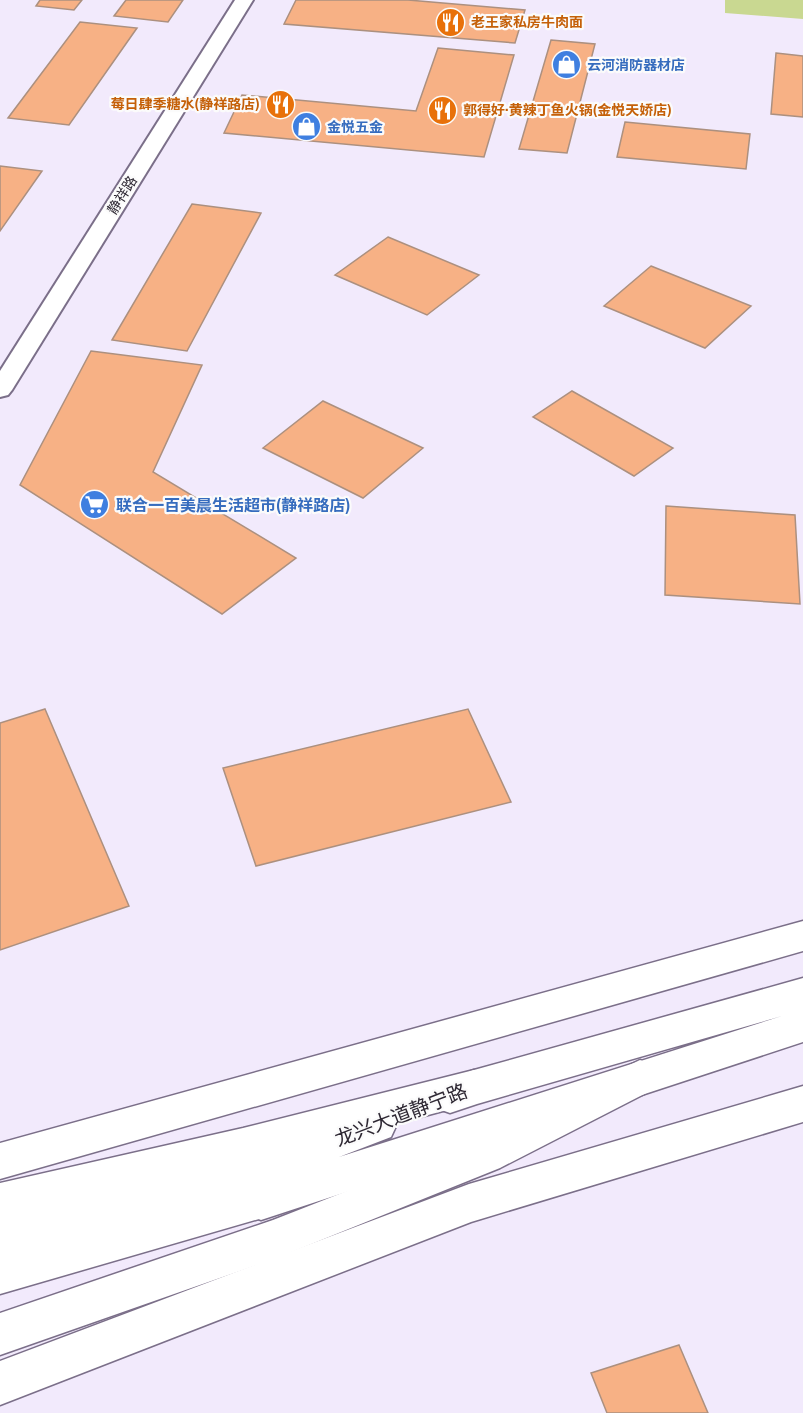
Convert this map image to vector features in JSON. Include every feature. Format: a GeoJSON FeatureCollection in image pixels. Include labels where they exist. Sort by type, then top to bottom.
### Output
{"type":"FeatureCollection","features":[{"type":"Feature","properties":{"kind":"main road"},"geometry":{"type":"LineString","coordinates":[[0,1161],[803,936]]}},
{"type":"Feature","properties":{"kind":"main road","name":"龙兴大道静宁路"},"geometry":{"type":"LineString","coordinates":[[0,1274],[256,1190],[474,1087],[803,994]]}},
{"type":"Feature","properties":{"kind":"main road"},"geometry":{"type":"LineString","coordinates":[[0,1203],[256,1190],[486,1155],[640,1077],[803,1026]]}},
{"type":"Feature","properties":{"kind":"main road"},"geometry":{"type":"LineString","coordinates":[[0,1383],[469,1203],[803,1104]]}},
{"type":"Feature","properties":{"kind":"main road"},"geometry":{"type":"LineString","coordinates":[[0,1334],[256,1190]]}},
{"type":"Feature","properties":{"kind":"main road","name":"龙兴大道静宁路"},"geometry":{"type":"LineString","coordinates":[[0,1241],[256,1190]]}},
{"type":"Feature","properties":{"kind":"street","name":"静祥路"},"geometry":{"type":"LineString","coordinates":[[0,390],[244,0]]}},
{"type":"Feature","properties":{"kind":"green space"},"geometry":{"type":"Polygon","coordinates":[[[725,0],[803,0],[803,19],[725,13],[725,0]]]}},
{"type":"Feature","properties":{"kind":"building"},"geometry":{"type":"Polygon","coordinates":[[[40,0],[82,0],[74,10],[36,6],[40,0]]]}},
{"type":"Feature","properties":{"kind":"building"},"geometry":{"type":"Polygon","coordinates":[[[126,0],[183,0],[168,22],[114,16],[126,0]]]}},
{"type":"Feature","properties":{"kind":"building"},"geometry":{"type":"Polygon","coordinates":[[[296,0],[408,0],[525,10],[515,43],[284,24],[296,0]]]}},
{"type":"Feature","properties":{"kind":"building"},"geometry":{"type":"Polygon","coordinates":[[[80,22],[137,28],[69,125],[8,118],[80,22]]]}},
{"type":"Feature","properties":{"kind":"building"},"geometry":{"type":"Polygon","coordinates":[[[551,40],[595,44],[567,153],[519,149],[551,40]]]}},
{"type":"Feature","properties":{"kind":"building"},"geometry":{"type":"Polygon","coordinates":[[[438,48],[514,55],[484,157],[224,133],[242,95],[416,111],[438,48]]]}},
{"type":"Feature","properties":{"kind":"building"},"geometry":{"type":"Polygon","coordinates":[[[776,53],[803,56],[803,117],[771,114],[776,53]]]}},
{"type":"Feature","properties":{"kind":"building"},"geometry":{"type":"Polygon","coordinates":[[[625,122],[750,134],[746,169],[617,157],[625,122]]]}},
{"type":"Feature","properties":{"kind":"building"},"geometry":{"type":"Polygon","coordinates":[[[0,166],[42,171],[0,231],[0,166]]]}},
{"type":"Feature","properties":{"kind":"building"},"geometry":{"type":"Polygon","coordinates":[[[192,204],[261,213],[187,351],[112,340],[192,204]]]}},
{"type":"Feature","properties":{"kind":"building"},"geometry":{"type":"Polygon","coordinates":[[[388,237],[479,275],[427,315],[335,275],[388,237]]]}},
{"type":"Feature","properties":{"kind":"building"},"geometry":{"type":"Polygon","coordinates":[[[651,266],[751,306],[705,348],[604,306],[651,266]]]}},
{"type":"Feature","properties":{"kind":"building"},"geometry":{"type":"Polygon","coordinates":[[[91,351],[202,365],[153,472],[296,558],[222,614],[20,485],[91,351]]]}},
{"type":"Feature","properties":{"kind":"building"},"geometry":{"type":"Polygon","coordinates":[[[572,391],[673,448],[634,476],[533,417],[572,391]]]}},
{"type":"Feature","properties":{"kind":"building"},"geometry":{"type":"Polygon","coordinates":[[[323,401],[423,448],[363,498],[263,448],[323,401]]]}},
{"type":"Feature","properties":{"kind":"building"},"geometry":{"type":"Polygon","coordinates":[[[666,506],[795,515],[800,604],[665,595],[666,506]]]}},
{"type":"Feature","properties":{"kind":"building"},"geometry":{"type":"Polygon","coordinates":[[[45,709],[129,906],[0,950],[0,723],[45,709]]]}},
{"type":"Feature","properties":{"kind":"building"},"geometry":{"type":"Polygon","coordinates":[[[468,709],[511,802],[256,866],[223,768],[468,709]]]}},
{"type":"Feature","properties":{"kind":"building"},"geometry":{"type":"Polygon","coordinates":[[[679,1345],[708,1413],[607,1413],[591,1373],[679,1345]]]}},
{"type":"Feature","properties":{"kind":"place","name":"老王家私房牛肉面"},"geometry":{"type":"Point","coordinates":[450,22]}},
{"type":"Feature","properties":{"kind":"place","name":"云河消防器材店"},"geometry":{"type":"Point","coordinates":[566,65]}},
{"type":"Feature","properties":{"kind":"place","name":"莓日肆季糖水(静祥路店)"},"geometry":{"type":"Point","coordinates":[281,104]}},
{"type":"Feature","properties":{"kind":"place","name":"郭得好·黄辣丁鱼火锅(金悦天娇店)"},"geometry":{"type":"Point","coordinates":[442,110]}},
{"type":"Feature","properties":{"kind":"place","name":"金悦五金"},"geometry":{"type":"Point","coordinates":[306,127]}},
{"type":"Feature","properties":{"kind":"place","name":"联合一百美晨生活超市(静祥路店)"},"geometry":{"type":"Point","coordinates":[95,505]}}]}
